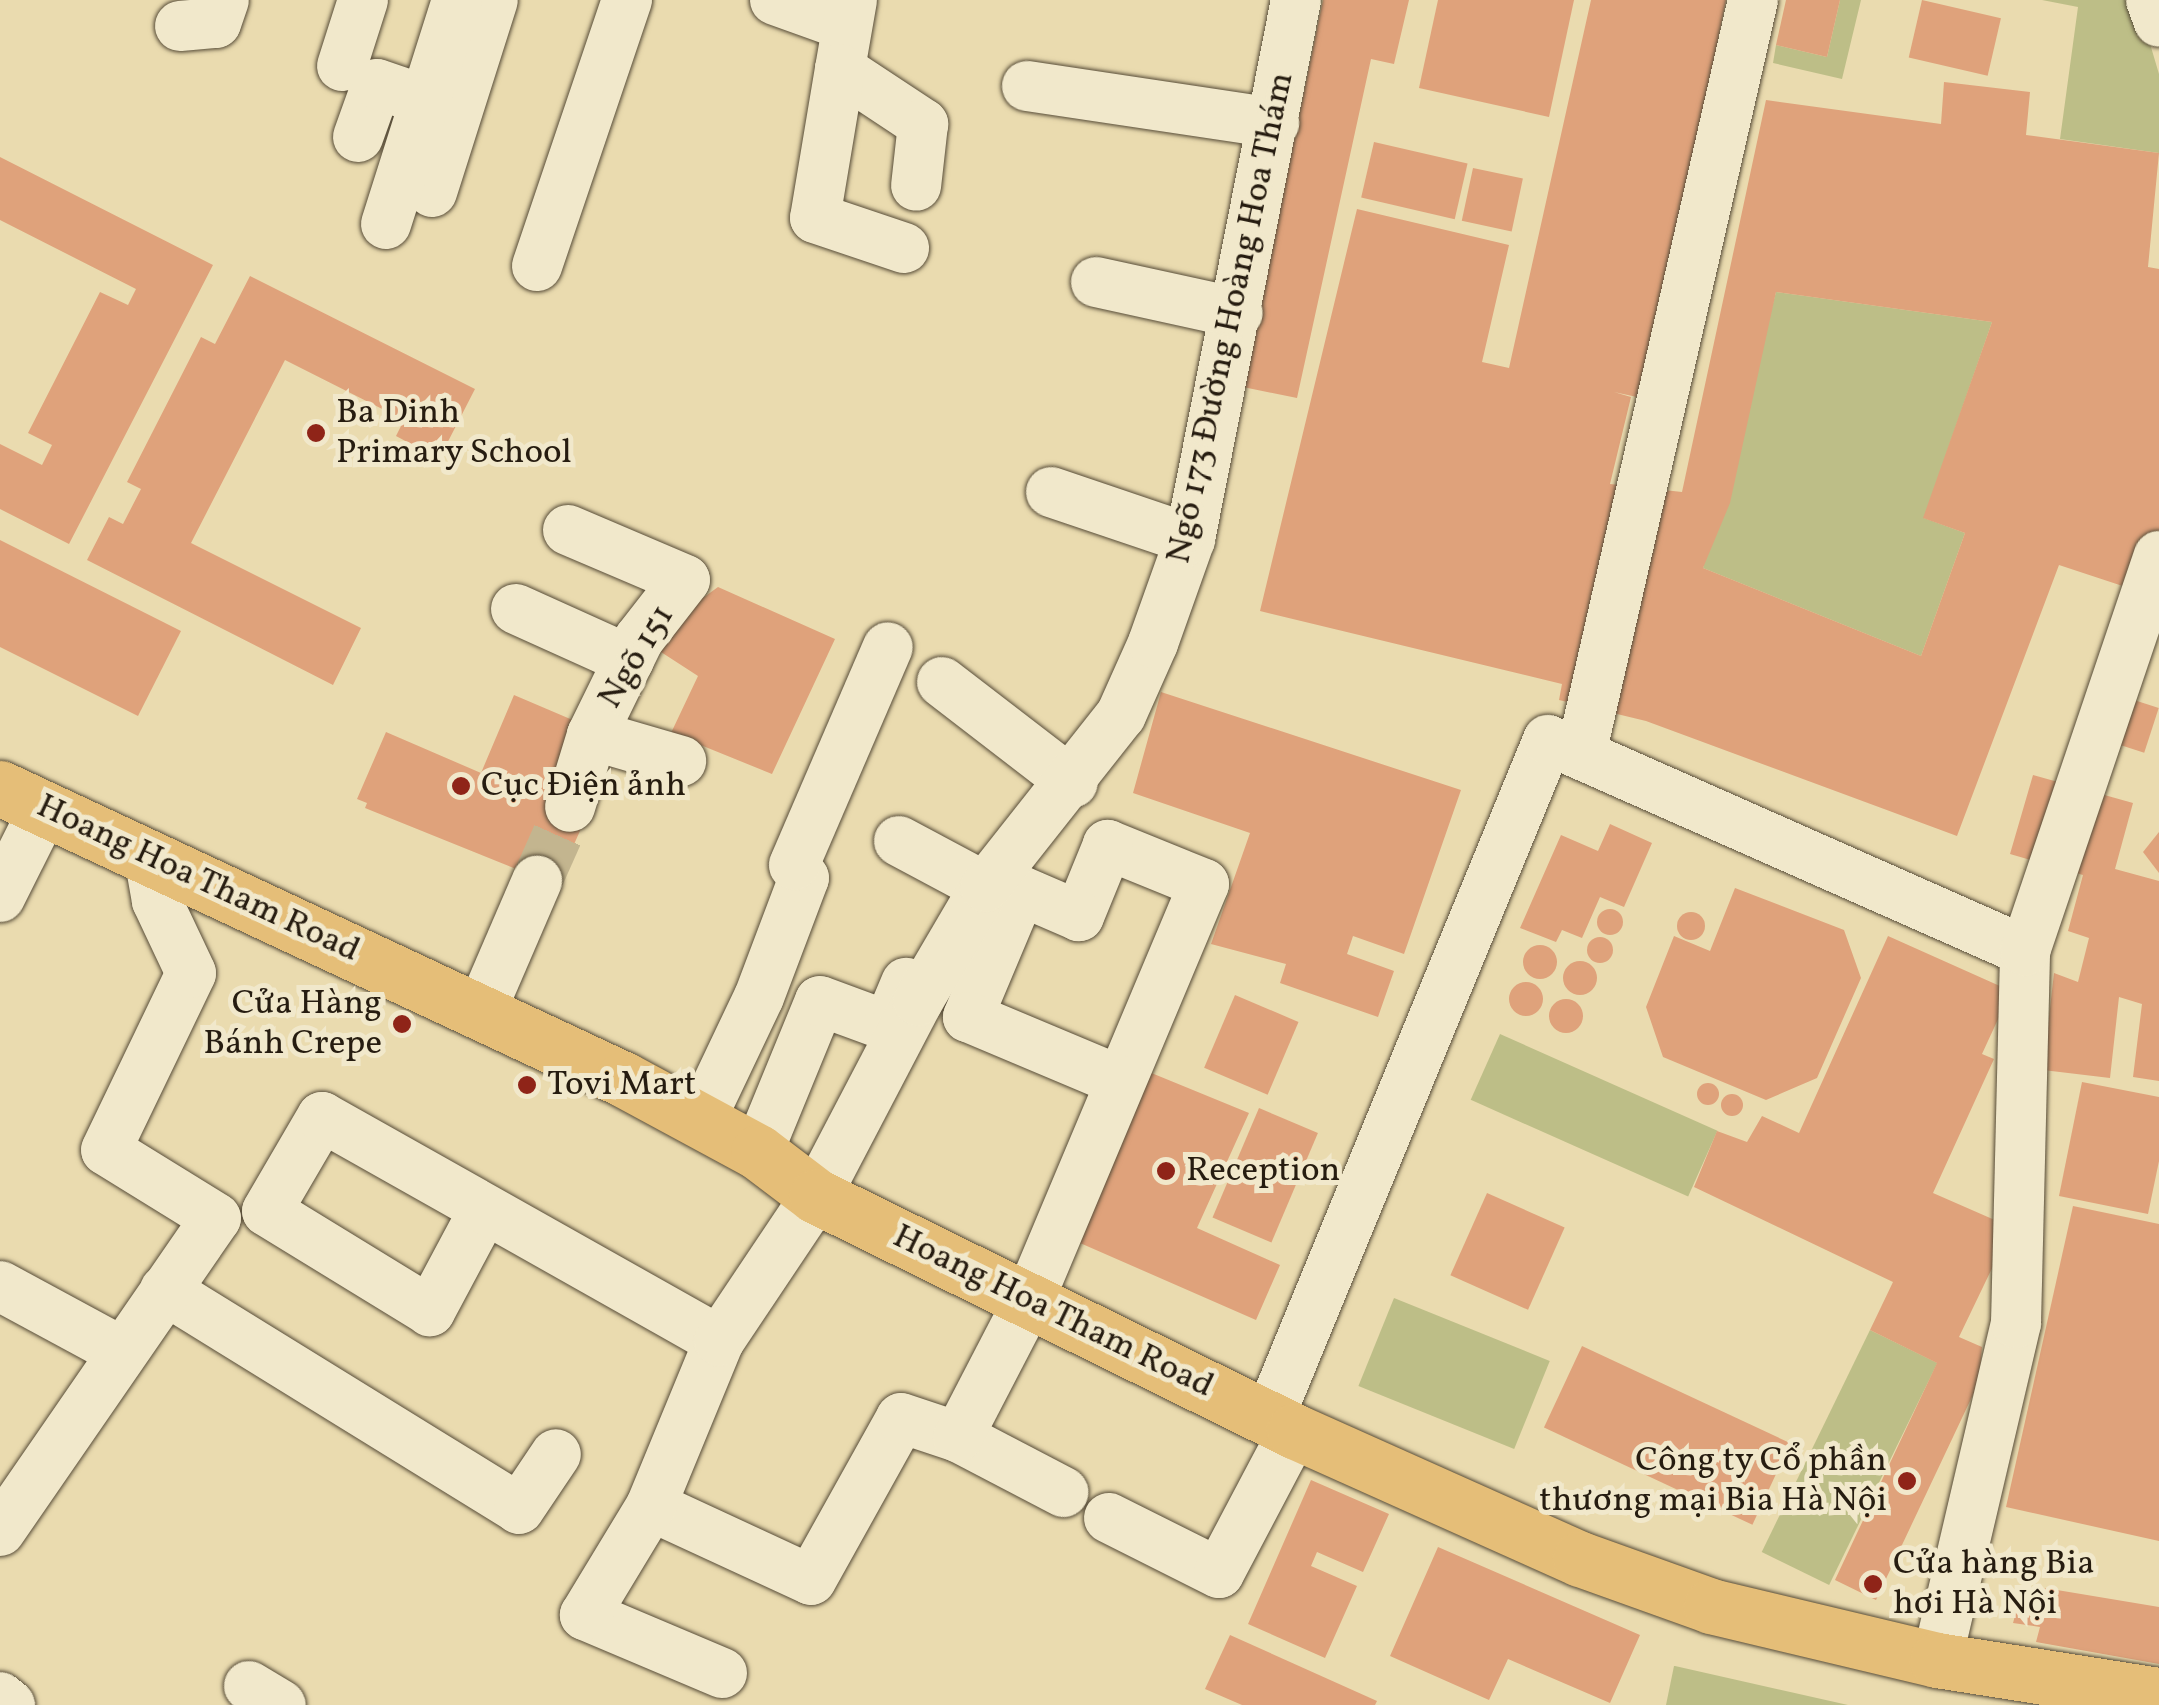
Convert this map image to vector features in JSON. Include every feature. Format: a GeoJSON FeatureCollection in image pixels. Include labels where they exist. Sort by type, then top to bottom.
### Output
{"type":"FeatureCollection","features":[{"type":"Feature","properties":{"kind":"main road","name":"Hoang Hoa Tham Road"},"geometry":{"type":"LineString","coordinates":[[22,799],[481,1012],[758,1152],[816,1196],[1030,1298],[1281,1425],[1580,1559],[1673,1592],[1938,1660],[2159,1695]]}},
{"type":"Feature","properties":{"kind":"street"},"geometry":{"type":"LineString","coordinates":[[180,26],[216,24],[224,0]]}},
{"type":"Feature","properties":{"kind":"street"},"geometry":{"type":"LineString","coordinates":[[342,66],[363,0]]}},
{"type":"Feature","properties":{"kind":"street"},"geometry":{"type":"LineString","coordinates":[[386,224],[457,0]]}},
{"type":"Feature","properties":{"kind":"street"},"geometry":{"type":"LineString","coordinates":[[432,192],[492,0]]}},
{"type":"Feature","properties":{"kind":"street"},"geometry":{"type":"LineString","coordinates":[[537,266],[626,0]]}},
{"type":"Feature","properties":{"kind":"street"},"geometry":{"type":"LineString","coordinates":[[774,0],[846,31],[922,124],[916,186]]}},
{"type":"Feature","properties":{"kind":"street","name":"Ngõ 173 Đường Hoàng Hoa Thám"},"geometry":{"type":"LineString","coordinates":[[722,1673],[584,1616],[651,1506],[719,1341],[816,1196],[985,887],[1073,783],[1122,715],[1190,539],[1238,313],[1296,0]]}},
{"type":"Feature","properties":{"kind":"street"},"geometry":{"type":"LineString","coordinates":[[1581,754],[1754,0]]}},
{"type":"Feature","properties":{"kind":"street"},"geometry":{"type":"LineString","coordinates":[[2151,0],[2159,22]]}},
{"type":"Feature","properties":{"kind":"street"},"geometry":{"type":"LineString","coordinates":[[846,31],[815,218],[904,248]]}},
{"type":"Feature","properties":{"kind":"street"},"geometry":{"type":"LineString","coordinates":[[358,138],[377,84],[424,100]]}},
{"type":"Feature","properties":{"kind":"street"},"geometry":{"type":"LineString","coordinates":[[1028,86],[1274,123]]}},
{"type":"Feature","properties":{"kind":"street"},"geometry":{"type":"LineString","coordinates":[[1096,282],[1238,313]]}},
{"type":"Feature","properties":{"kind":"street"},"geometry":{"type":"LineString","coordinates":[[1052,492],[1190,539]]}},
{"type":"Feature","properties":{"kind":"street","name":"Ngõ 151"},"geometry":{"type":"LineString","coordinates":[[568,530],[685,580],[629,660],[592,735],[570,808]]}},
{"type":"Feature","properties":{"kind":"street"},"geometry":{"type":"LineString","coordinates":[[1938,1660],[2016,1323],[2025,951],[2159,556]]}},
{"type":"Feature","properties":{"kind":"street"},"geometry":{"type":"LineString","coordinates":[[516,609],[629,660]]}},
{"type":"Feature","properties":{"kind":"street"},"geometry":{"type":"LineString","coordinates":[[700,1121],[759,997],[804,878],[794,864],[888,647]]}},
{"type":"Feature","properties":{"kind":"street"},"geometry":{"type":"LineString","coordinates":[[942,682],[1073,783]]}},
{"type":"Feature","properties":{"kind":"street"},"geometry":{"type":"LineString","coordinates":[[592,735],[681,761]]}},
{"type":"Feature","properties":{"kind":"street"},"geometry":{"type":"LineString","coordinates":[[1109,1518],[1218,1573],[1281,1425],[1548,740],[2025,951]]}},
{"type":"Feature","properties":{"kind":"street"},"geometry":{"type":"LineString","coordinates":[[0,897],[22,799]]}},
{"type":"Feature","properties":{"kind":"street"},"geometry":{"type":"LineString","coordinates":[[899,842],[985,887]]}},
{"type":"Feature","properties":{"kind":"street"},"geometry":{"type":"LineString","coordinates":[[958,1438],[1030,1298],[1118,1080],[1204,884],[1108,845],[1079,916],[1021,892],[968,1017],[1118,1080]]}},
{"type":"Feature","properties":{"kind":"street"},"geometry":{"type":"LineString","coordinates":[[0,1530],[216,1218],[106,1150],[191,973],[157,901],[149,856]]}},
{"type":"Feature","properties":{"kind":"street"},"geometry":{"type":"LineString","coordinates":[[481,1012],[537,881]]}},
{"type":"Feature","properties":{"kind":"street"},"geometry":{"type":"LineString","coordinates":[[758,1152],[820,1000],[888,1026],[906,983]]}},
{"type":"Feature","properties":{"kind":"street"},"geometry":{"type":"LineString","coordinates":[[484,1210],[719,1341]]}},
{"type":"Feature","properties":{"kind":"street"},"geometry":{"type":"LineString","coordinates":[[0,1286],[122,1352]]}},
{"type":"Feature","properties":{"kind":"street"},"geometry":{"type":"LineString","coordinates":[[164,1290],[519,1510],[556,1454]]}},
{"type":"Feature","properties":{"kind":"street"},"geometry":{"type":"LineString","coordinates":[[651,1506],[811,1580],[901,1418],[958,1438],[1063,1492]]}},
{"type":"Feature","properties":{"kind":"street"},"geometry":{"type":"LineString","coordinates":[[0,1697],[10,1705]]}},
{"type":"Feature","properties":{"kind":"green space"},"geometry":{"type":"Polygon","coordinates":[[[1840,0],[1861,0],[1842,79],[1773,63],[1776,45],[1827,57],[1840,0]]]}},
{"type":"Feature","properties":{"kind":"green space"},"geometry":{"type":"Polygon","coordinates":[[[2042,0],[2137,0],[2159,74],[2159,153],[2060,139],[2078,7],[2042,0]]]}},
{"type":"Feature","properties":{"kind":"green space"},"geometry":{"type":"Polygon","coordinates":[[[1776,292],[1992,322],[1924,518],[1965,533],[1921,656],[1703,568],[1776,292]]]}},
{"type":"Feature","properties":{"kind":"green space"},"geometry":{"type":"Polygon","coordinates":[[[1500,1034],[1717,1131],[1688,1197],[1471,1100],[1500,1034]]]}},
{"type":"Feature","properties":{"kind":"green space"},"geometry":{"type":"Polygon","coordinates":[[[1394,1298],[1550,1361],[1514,1449],[1358,1386],[1394,1298]]]}},
{"type":"Feature","properties":{"kind":"green space"},"geometry":{"type":"Polygon","coordinates":[[[1870,1330],[1937,1363],[1829,1585],[1762,1552],[1870,1330]]]}},
{"type":"Feature","properties":{"kind":"green space"},"geometry":{"type":"Polygon","coordinates":[[[1675,1666],[1848,1705],[1666,1705],[1675,1666]]]}},
{"type":"Feature","properties":{"kind":"building"},"geometry":{"type":"Polygon","coordinates":[[[1323,0],[1409,0],[1394,64],[1371,59],[1297,398],[1243,387],[1323,0]]]}},
{"type":"Feature","properties":{"kind":"building"},"geometry":{"type":"Polygon","coordinates":[[[1438,0],[1574,0],[1549,117],[1419,88],[1438,0]]]}},
{"type":"Feature","properties":{"kind":"building"},"geometry":{"type":"Polygon","coordinates":[[[1591,0],[1726,0],[1646,399],[1614,392],[1631,397],[1610,484],[1682,492],[1766,100],[1941,124],[1944,82],[2030,92],[2026,135],[2159,153],[2148,267],[2159,269],[2159,598],[2059,565],[1957,836],[1646,721],[1559,700],[1562,684],[1260,611],[1357,209],[1509,245],[1482,362],[1509,368],[1591,0]],[[1776,292],[1730,503],[1703,568],[1921,656],[1965,533],[1923,518],[1992,322],[1776,292]]]}},
{"type":"Feature","properties":{"kind":"building"},"geometry":{"type":"Polygon","coordinates":[[[1786,0],[1840,0],[1827,57],[1776,45],[1786,0]]]}},
{"type":"Feature","properties":{"kind":"building"},"geometry":{"type":"Polygon","coordinates":[[[1922,0],[2001,18],[1988,76],[1909,57],[1922,0]]]}},
{"type":"Feature","properties":{"kind":"building"},"geometry":{"type":"Polygon","coordinates":[[[1374,142],[1468,164],[1455,219],[1361,198],[1374,142]]]}},
{"type":"Feature","properties":{"kind":"building"},"geometry":{"type":"Polygon","coordinates":[[[0,157],[213,265],[69,544],[0,509],[0,444],[42,465],[52,445],[28,433],[100,292],[128,305],[136,289],[0,220],[0,157]]]}},
{"type":"Feature","properties":{"kind":"building"},"geometry":{"type":"Polygon","coordinates":[[[1473,168],[1523,179],[1512,231],[1462,221],[1473,168]]]}},
{"type":"Feature","properties":{"kind":"building"},"geometry":{"type":"Polygon","coordinates":[[[250,276],[475,389],[439,459],[396,436],[404,420],[285,360],[191,543],[361,628],[333,685],[87,560],[109,517],[123,524],[141,489],[127,482],[201,337],[215,344],[250,276]]]}},
{"type":"Feature","properties":{"kind":"building"},"geometry":{"type":"Polygon","coordinates":[[[0,540],[181,631],[138,716],[0,647],[0,540]]]}},
{"type":"Feature","properties":{"kind":"building"},"geometry":{"type":"Polygon","coordinates":[[[718,587],[835,639],[772,774],[671,733],[698,676],[644,641],[718,587]]]}},
{"type":"Feature","properties":{"kind":"building"},"geometry":{"type":"Polygon","coordinates":[[[1161,692],[1461,790],[1404,954],[1353,936],[1347,954],[1394,971],[1378,1017],[1280,983],[1286,964],[1211,944],[1250,833],[1133,793],[1161,692]]]}},
{"type":"Feature","properties":{"kind":"building","name":"Cục Điện ảnh"},"geometry":{"type":"Polygon","coordinates":[[[514,695],[575,721],[587,815],[556,885],[365,808],[367,803],[357,799],[386,732],[481,773],[514,695]]]}},
{"type":"Feature","properties":{"kind":"building"},"geometry":{"type":"Polygon","coordinates":[[[2134,700],[2159,708],[2144,753],[2119,745],[2134,700]]]}},
{"type":"Feature","properties":{"kind":"building"},"geometry":{"type":"Polygon","coordinates":[[[2033,775],[2133,803],[2115,869],[2159,881],[2159,1081],[2133,1077],[2142,1004],[2119,997],[2110,1078],[2043,1070],[2054,973],[2078,982],[2089,938],[2068,931],[2083,875],[2010,854],[2033,775]]]}},
{"type":"Feature","properties":{"kind":"building"},"geometry":{"type":"Polygon","coordinates":[[[1610,824],[1652,843],[1624,907],[1600,897],[1582,938],[1562,930],[1556,942],[1520,928],[1561,835],[1598,851],[1610,824]]]}},
{"type":"Feature","properties":{"kind":"building"},"geometry":{"type":"Polygon","coordinates":[[[2159,832],[2159,873],[2143,852],[2159,832]]]}},
{"type":"Feature","properties":{"kind":"building"},"geometry":{"type":"Polygon","coordinates":[[[1735,888],[1844,930],[1861,978],[1817,1078],[1766,1100],[1663,1057],[1646,1007],[1674,936],[1710,951],[1735,888]]]}},
{"type":"Feature","properties":{"kind":"building"},"geometry":{"type":"Polygon","coordinates":[[[1610,909],[1619,913],[1623,922],[1619,931],[1610,935],[1601,931],[1597,922],[1601,913],[1610,909]]]}},
{"type":"Feature","properties":{"kind":"building"},"geometry":{"type":"Polygon","coordinates":[[[1691,912],[1701,916],[1705,926],[1701,936],[1691,940],[1681,936],[1677,926],[1681,916],[1691,912]]]}},
{"type":"Feature","properties":{"kind":"building"},"geometry":{"type":"Polygon","coordinates":[[[1888,936],[2011,991],[1982,1054],[1994,1059],[1933,1193],[1997,1221],[1996,1260],[1959,1337],[1982,1347],[1979,1382],[1876,1600],[1835,1580],[1937,1363],[1870,1330],[1893,1282],[1694,1187],[1717,1131],[1747,1142],[1762,1116],[1799,1133],[1888,936]]]}},
{"type":"Feature","properties":{"kind":"building"},"geometry":{"type":"Polygon","coordinates":[[[1600,937],[1609,941],[1613,950],[1609,959],[1600,963],[1591,959],[1587,950],[1591,941],[1600,937]]]}},
{"type":"Feature","properties":{"kind":"building"},"geometry":{"type":"Polygon","coordinates":[[[1540,945],[1552,950],[1557,962],[1552,974],[1540,979],[1528,974],[1523,962],[1528,950],[1540,945]]]}},
{"type":"Feature","properties":{"kind":"building"},"geometry":{"type":"Polygon","coordinates":[[[1580,961],[1592,966],[1597,978],[1592,990],[1580,995],[1568,990],[1563,978],[1568,966],[1580,961]]]}},
{"type":"Feature","properties":{"kind":"building"},"geometry":{"type":"Polygon","coordinates":[[[1526,982],[1538,987],[1543,999],[1538,1011],[1526,1016],[1514,1011],[1509,999],[1514,987],[1526,982]]]}},
{"type":"Feature","properties":{"kind":"building"},"geometry":{"type":"Polygon","coordinates":[[[1235,995],[1299,1022],[1268,1095],[1204,1068],[1235,995]]]}},
{"type":"Feature","properties":{"kind":"building"},"geometry":{"type":"Polygon","coordinates":[[[1566,999],[1578,1004],[1583,1016],[1578,1028],[1566,1033],[1554,1028],[1549,1016],[1554,1004],[1566,999]]]}},
{"type":"Feature","properties":{"kind":"building","name":"Reception"},"geometry":{"type":"Polygon","coordinates":[[[1149,1072],[1249,1113],[1197,1228],[1280,1265],[1256,1320],[1080,1243],[1149,1072]]]}},
{"type":"Feature","properties":{"kind":"building"},"geometry":{"type":"Polygon","coordinates":[[[2082,1082],[2159,1097],[2159,1161],[2148,1214],[2059,1196],[2082,1082]]]}},
{"type":"Feature","properties":{"kind":"building"},"geometry":{"type":"Polygon","coordinates":[[[1708,1083],[1716,1086],[1716,1102],[1708,1105],[1700,1102],[1697,1094],[1700,1086],[1708,1083]]]}},
{"type":"Feature","properties":{"kind":"building"},"geometry":{"type":"Polygon","coordinates":[[[1732,1094],[1740,1097],[1740,1113],[1732,1116],[1724,1113],[1721,1105],[1724,1097],[1732,1094]]]}},
{"type":"Feature","properties":{"kind":"building"},"geometry":{"type":"Polygon","coordinates":[[[1259,1108],[1318,1133],[1271,1243],[1213,1218],[1259,1108]]]}},
{"type":"Feature","properties":{"kind":"building"},"geometry":{"type":"Polygon","coordinates":[[[1487,1193],[1565,1228],[1528,1310],[1450,1275],[1487,1193]]]}},
{"type":"Feature","properties":{"kind":"building"},"geometry":{"type":"Polygon","coordinates":[[[2073,1206],[2159,1224],[2159,1541],[2006,1507],[2073,1206]]]}},
{"type":"Feature","properties":{"kind":"building"},"geometry":{"type":"Polygon","coordinates":[[[1582,1346],[1790,1443],[1752,1525],[1544,1428],[1582,1346]]]}},
{"type":"Feature","properties":{"kind":"building"},"geometry":{"type":"Polygon","coordinates":[[[1311,1480],[1389,1514],[1363,1572],[1317,1552],[1311,1566],[1357,1586],[1325,1658],[1248,1624],[1311,1480]]]}},
{"type":"Feature","properties":{"kind":"building"},"geometry":{"type":"Polygon","coordinates":[[[1438,1547],[1640,1635],[1610,1703],[1508,1659],[1489,1700],[1390,1656],[1438,1547]]]}},
{"type":"Feature","properties":{"kind":"building"},"geometry":{"type":"Polygon","coordinates":[[[2045,1588],[2159,1607],[2159,1664],[2036,1642],[2040,1627],[2013,1623],[2021,1594],[2043,1598],[2045,1588]]]}},
{"type":"Feature","properties":{"kind":"building"},"geometry":{"type":"Polygon","coordinates":[[[1230,1635],[1377,1701],[1375,1705],[1242,1705],[1205,1689],[1230,1635]]]}},
{"type":"Feature","properties":{"kind":"tunnel"},"geometry":{"type":"LineString","coordinates":[[537,881],[570,807]]}},
{"type":"Feature","properties":{"kind":"place","name":"Ba Dinh Primary School"},"geometry":{"type":"Point","coordinates":[316,433]}},
{"type":"Feature","properties":{"kind":"place","name":"Cục Điện ảnh"},"geometry":{"type":"Point","coordinates":[461,786]}},
{"type":"Feature","properties":{"kind":"place","name":"Cửa Hàng Bánh Crepe"},"geometry":{"type":"Point","coordinates":[402,1024]}},
{"type":"Feature","properties":{"kind":"place","name":"Tovi Mart"},"geometry":{"type":"Point","coordinates":[527,1085]}},
{"type":"Feature","properties":{"kind":"place","name":"Reception"},"geometry":{"type":"Point","coordinates":[1166,1171]}},
{"type":"Feature","properties":{"kind":"place","name":"Công ty Cổ phần thương mại Bia Hà Nội"},"geometry":{"type":"Point","coordinates":[1907,1481]}},
{"type":"Feature","properties":{"kind":"place","name":"Cửa hàng Bia hơi Hà Nội"},"geometry":{"type":"Point","coordinates":[1873,1584]}}]}
